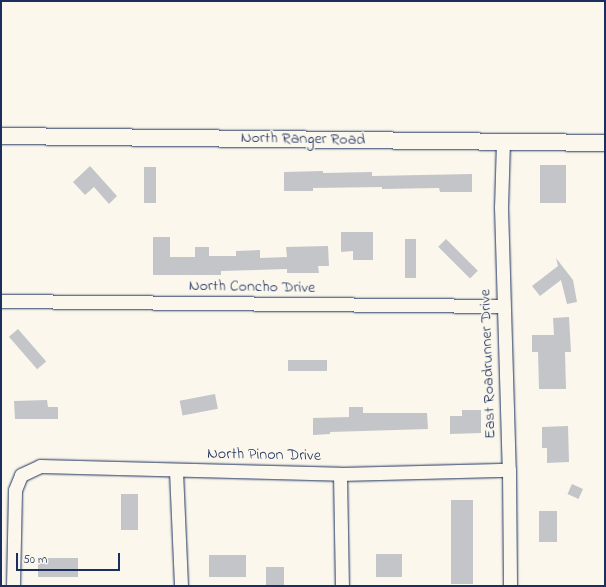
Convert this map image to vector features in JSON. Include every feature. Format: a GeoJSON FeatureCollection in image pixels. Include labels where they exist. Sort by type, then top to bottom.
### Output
{"type":"FeatureCollection","features":[{"type":"Feature","properties":{"kind":"street","name":"North Ranger Road"},"geometry":{"type":"LineString","coordinates":[[1,136],[605,142]]}},
{"type":"Feature","properties":{"kind":"street","name":"East Roadrunner Drive"},"geometry":{"type":"LineString","coordinates":[[503,141],[501,207],[509,470],[510,586]]}},
{"type":"Feature","properties":{"kind":"street","name":"North Concho Drive"},"geometry":{"type":"LineString","coordinates":[[1,301],[504,306]]}},
{"type":"Feature","properties":{"kind":"street","name":"North Pinon Drive"},"geometry":{"type":"LineString","coordinates":[[13,586],[15,490],[21,475],[40,466],[176,471],[249,470],[340,474],[509,470]]}},
{"type":"Feature","properties":{"kind":"street"},"geometry":{"type":"LineString","coordinates":[[176,471],[181,586]]}},
{"type":"Feature","properties":{"kind":"street"},"geometry":{"type":"LineString","coordinates":[[340,474],[342,586]]}},
{"type":"Feature","properties":{"kind":"building"},"geometry":{"type":"Polygon","coordinates":[[[540,165],[566,165],[566,203],[540,203],[540,165]]]}},
{"type":"Feature","properties":{"kind":"building"},"geometry":{"type":"Polygon","coordinates":[[[90,166],[117,196],[109,204],[94,187],[85,195],[73,182],[90,166]]]}},
{"type":"Feature","properties":{"kind":"building"},"geometry":{"type":"Polygon","coordinates":[[[144,167],[156,167],[156,203],[144,203],[144,167]]]}},
{"type":"Feature","properties":{"kind":"building"},"geometry":{"type":"Polygon","coordinates":[[[323,171],[323,173],[372,172],[372,176],[472,174],[472,192],[440,192],[439,188],[382,189],[382,187],[313,188],[313,191],[284,191],[284,172],[323,171]]]}},
{"type":"Feature","properties":{"kind":"building"},"geometry":{"type":"Polygon","coordinates":[[[341,232],[373,232],[373,260],[353,260],[353,251],[341,252],[341,232]]]}},
{"type":"Feature","properties":{"kind":"building"},"geometry":{"type":"Polygon","coordinates":[[[153,237],[170,237],[170,257],[195,257],[195,247],[209,247],[209,256],[236,256],[236,251],[260,250],[260,258],[287,257],[286,247],[328,246],[329,266],[318,266],[319,273],[287,273],[287,269],[221,271],[221,275],[153,275],[153,237]]]}},
{"type":"Feature","properties":{"kind":"building"},"geometry":{"type":"Polygon","coordinates":[[[405,239],[416,239],[416,278],[405,278],[405,239]]]}},
{"type":"Feature","properties":{"kind":"building"},"geometry":{"type":"Polygon","coordinates":[[[446,239],[478,271],[470,279],[438,247],[446,239]]]}},
{"type":"Feature","properties":{"kind":"building"},"geometry":{"type":"Polygon","coordinates":[[[556,258],[573,280],[577,302],[567,304],[561,280],[540,296],[532,286],[558,266],[556,258]]]}},
{"type":"Feature","properties":{"kind":"building"},"geometry":{"type":"Polygon","coordinates":[[[569,317],[571,352],[565,352],[566,389],[539,389],[538,352],[532,352],[532,335],[554,335],[553,318],[569,317]]]}},
{"type":"Feature","properties":{"kind":"building"},"geometry":{"type":"Polygon","coordinates":[[[18,329],[46,361],[37,369],[9,337],[18,329]]]}},
{"type":"Feature","properties":{"kind":"building"},"geometry":{"type":"Polygon","coordinates":[[[288,360],[327,360],[327,371],[288,371],[288,360]]]}},
{"type":"Feature","properties":{"kind":"building"},"geometry":{"type":"Polygon","coordinates":[[[215,394],[218,409],[183,416],[180,401],[215,394]]]}},
{"type":"Feature","properties":{"kind":"building"},"geometry":{"type":"Polygon","coordinates":[[[47,400],[48,407],[58,407],[58,419],[15,419],[14,401],[47,400]]]}},
{"type":"Feature","properties":{"kind":"building"},"geometry":{"type":"Polygon","coordinates":[[[349,407],[363,407],[363,413],[427,413],[428,429],[330,432],[330,434],[313,435],[313,418],[349,417],[349,407]]]}},
{"type":"Feature","properties":{"kind":"building"},"geometry":{"type":"Polygon","coordinates":[[[462,410],[481,410],[481,433],[450,434],[450,416],[462,416],[462,410]]]}},
{"type":"Feature","properties":{"kind":"building"},"geometry":{"type":"Polygon","coordinates":[[[568,426],[569,462],[547,463],[547,448],[542,448],[542,427],[568,426]]]}},
{"type":"Feature","properties":{"kind":"building"},"geometry":{"type":"Polygon","coordinates":[[[572,484],[583,489],[578,499],[568,494],[572,484]]]}},
{"type":"Feature","properties":{"kind":"building"},"geometry":{"type":"Polygon","coordinates":[[[121,494],[138,494],[138,530],[121,530],[121,494]]]}},
{"type":"Feature","properties":{"kind":"building"},"geometry":{"type":"Polygon","coordinates":[[[451,500],[473,500],[473,584],[451,584],[451,500]]]}},
{"type":"Feature","properties":{"kind":"building"},"geometry":{"type":"Polygon","coordinates":[[[539,511],[557,511],[557,542],[539,542],[539,511]]]}},
{"type":"Feature","properties":{"kind":"building"},"geometry":{"type":"Polygon","coordinates":[[[376,554],[402,554],[402,577],[376,577],[376,554]]]}},
{"type":"Feature","properties":{"kind":"building"},"geometry":{"type":"Polygon","coordinates":[[[209,555],[246,555],[246,577],[209,577],[209,555]]]}},
{"type":"Feature","properties":{"kind":"building"},"geometry":{"type":"Polygon","coordinates":[[[38,558],[78,558],[78,577],[38,577],[38,558]]]}},
{"type":"Feature","properties":{"kind":"building"},"geometry":{"type":"Polygon","coordinates":[[[266,567],[284,567],[284,586],[266,586],[266,567]]]}}]}
